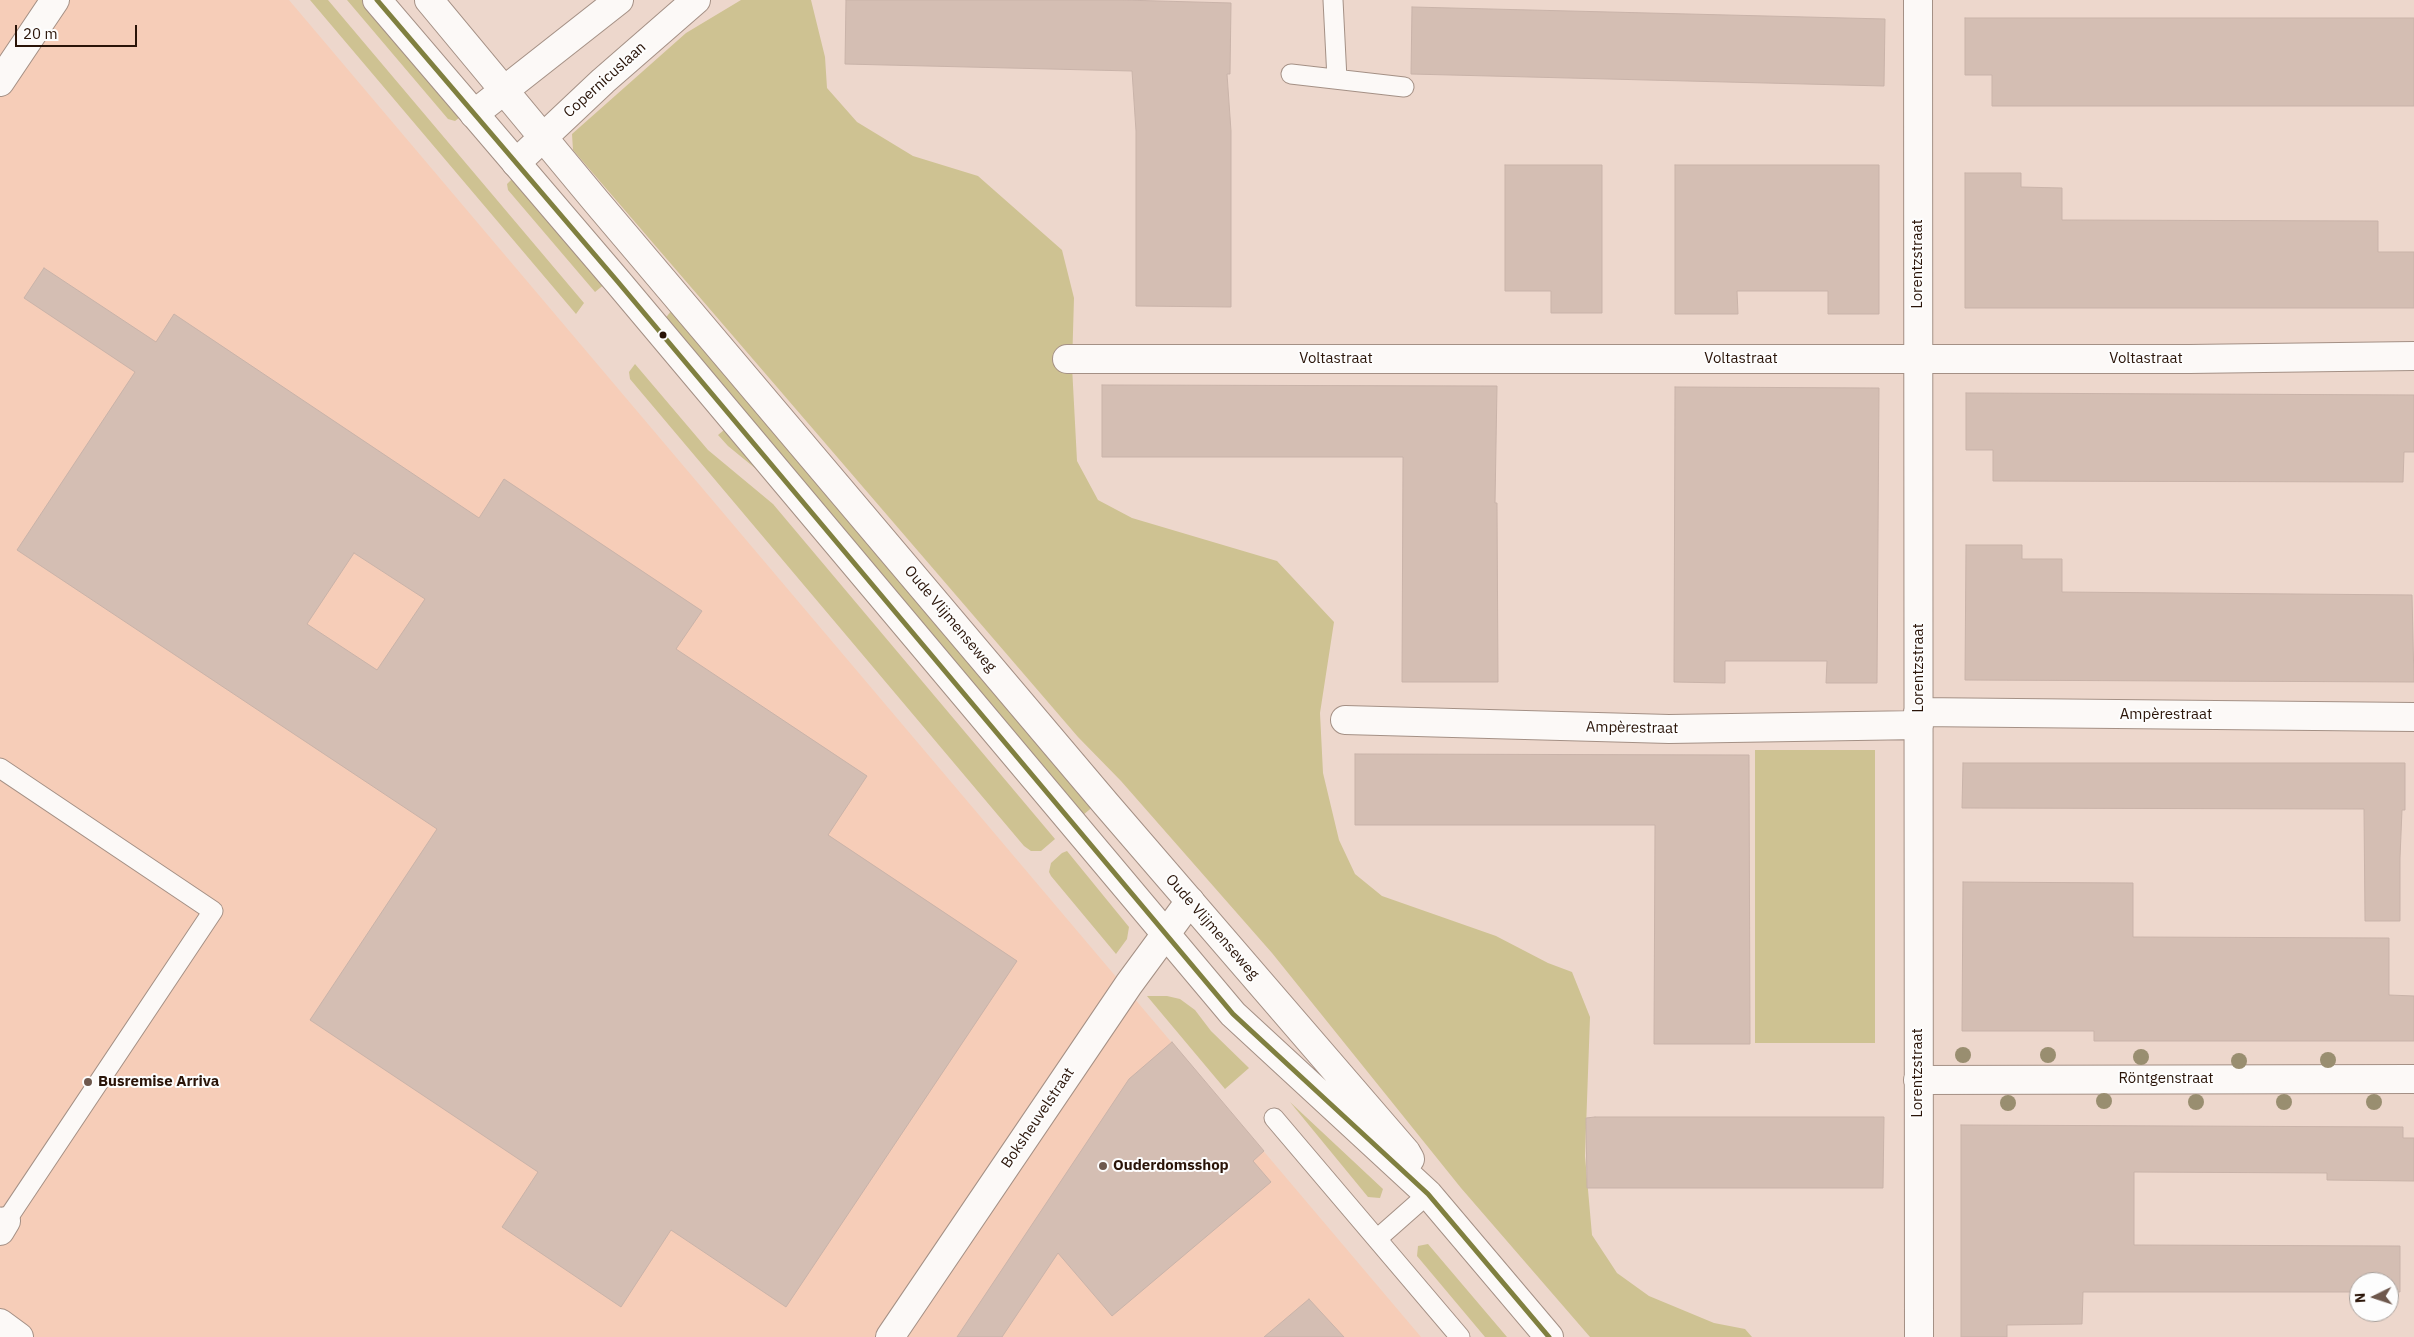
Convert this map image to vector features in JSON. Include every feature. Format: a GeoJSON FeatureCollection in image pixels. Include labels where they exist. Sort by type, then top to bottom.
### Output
{"type":"FeatureCollection","features":[{"type":"Feature","properties":{"kind":"street"},"geometry":{"type":"LineString","coordinates":[[0,82],[55,0]]}},
{"type":"Feature","properties":{"kind":"street","name":"Oude Vlijmenseweg"},"geometry":{"type":"LineString","coordinates":[[378,0],[1166,932],[1233,1014],[1428,1194],[1549,1337]]}},
{"type":"Feature","properties":{"kind":"street","name":"Oude Vlijmenseweg"},"geometry":{"type":"LineString","coordinates":[[429,0],[1190,900],[1406,1152],[1428,1194]]}},
{"type":"Feature","properties":{"kind":"street"},"geometry":{"type":"LineString","coordinates":[[474,114],[506,91],[552,52],[619,0]]}},
{"type":"Feature","properties":{"kind":"street","name":"Copernicuslaan"},"geometry":{"type":"LineString","coordinates":[[516,163],[696,0]]}},
{"type":"Feature","properties":{"kind":"street","name":"Lorentzstraat"},"geometry":{"type":"LineString","coordinates":[[1918,0],[1919,1337]]}},
{"type":"Feature","properties":{"kind":"street","name":"Voltastraat"},"geometry":{"type":"LineString","coordinates":[[1067,359],[2190,360],[2414,356]]}},
{"type":"Feature","properties":{"kind":"street","name":"Ampèrestraat"},"geometry":{"type":"LineString","coordinates":[[1345,720],[1668,729],[1918,719],[2414,717]]}},
{"type":"Feature","properties":{"kind":"street","name":"Boksheuvelstraat"},"geometry":{"type":"LineString","coordinates":[[890,1337],[1166,932],[1190,900]]}},
{"type":"Feature","properties":{"kind":"street","name":"Röntgenstraat"},"geometry":{"type":"LineString","coordinates":[[1918,1080],[2414,1079]]}},
{"type":"Feature","properties":{"kind":"street"},"geometry":{"type":"LineString","coordinates":[[0,1323],[19,1337]]}},
{"type":"Feature","properties":{"kind":"lane"},"geometry":{"type":"LineString","coordinates":[[1333,0],[1337,79]]}},
{"type":"Feature","properties":{"kind":"lane"},"geometry":{"type":"LineString","coordinates":[[1291,74],[1404,87]]}},
{"type":"Feature","properties":{"kind":"lane"},"geometry":{"type":"LineString","coordinates":[[0,768],[213,911],[2,1223]]}},
{"type":"Feature","properties":{"kind":"lane"},"geometry":{"type":"LineString","coordinates":[[1274,1118],[1460,1337]]}},
{"type":"Feature","properties":{"kind":"lane"},"geometry":{"type":"LineString","coordinates":[[1377,1239],[1428,1194]]}},
{"type":"Feature","properties":{"kind":"shaded area"},"geometry":{"type":"Polygon","coordinates":[[[0,0],[289,0],[1421,1337],[0,1337],[0,0]]]}},
{"type":"Feature","properties":{"kind":"shaded area"},"geometry":{"type":"Polygon","coordinates":[[[310,0],[328,0],[584,303],[576,314],[310,0]]]}},
{"type":"Feature","properties":{"kind":"shaded area"},"geometry":{"type":"Polygon","coordinates":[[[347,0],[367,0],[462,114],[459,118],[455,121],[448,119],[347,0]]]}},
{"type":"Feature","properties":{"kind":"shaded area"},"geometry":{"type":"Polygon","coordinates":[[[741,0],[811,0],[825,57],[827,88],[857,122],[913,156],[978,176],[1062,250],[1074,298],[1072,366],[1077,461],[1098,500],[1132,518],[1277,561],[1334,622],[1320,713],[1323,773],[1339,840],[1355,874],[1382,896],[1496,936],[1548,963],[1572,972],[1590,1017],[1585,1156],[1592,1235],[1617,1273],[1649,1296],[1714,1323],[1745,1329],[1752,1337],[1590,1337],[1461,1188],[1272,953],[1121,781],[1078,737],[573,150],[572,134],[686,33],[741,0]]]}},
{"type":"Feature","properties":{"kind":"shaded area"},"geometry":{"type":"Polygon","coordinates":[[[514,177],[606,283],[595,292],[508,190],[507,184],[514,177]]]}},
{"type":"Feature","properties":{"kind":"shaded area"},"geometry":{"type":"Polygon","coordinates":[[[675,306],[1095,805],[1083,815],[664,320],[675,306]]]}},
{"type":"Feature","properties":{"kind":"shaded area"},"geometry":{"type":"Polygon","coordinates":[[[635,364],[708,450],[773,504],[1055,839],[1041,851],[1031,851],[1024,846],[630,379],[629,372],[635,364]]]}},
{"type":"Feature","properties":{"kind":"shaded area"},"geometry":{"type":"Polygon","coordinates":[[[724,430],[761,473],[728,446],[718,435],[724,430]]]}},
{"type":"Feature","properties":{"kind":"shaded area"},"geometry":{"type":"Polygon","coordinates":[[[1755,750],[1875,750],[1875,1043],[1755,1043],[1755,750]]]}},
{"type":"Feature","properties":{"kind":"shaded area"},"geometry":{"type":"Polygon","coordinates":[[[1067,851],[1129,927],[1127,939],[1116,954],[1049,872],[1051,863],[1067,851]]]}},
{"type":"Feature","properties":{"kind":"shaded area"},"geometry":{"type":"Polygon","coordinates":[[[1147,996],[1167,996],[1180,999],[1195,1010],[1211,1031],[1249,1068],[1225,1089],[1147,996]]]}},
{"type":"Feature","properties":{"kind":"shaded area"},"geometry":{"type":"Polygon","coordinates":[[[1290,1102],[1383,1189],[1380,1198],[1368,1197],[1290,1102]]]}},
{"type":"Feature","properties":{"kind":"shaded area"},"geometry":{"type":"Polygon","coordinates":[[[1428,1244],[1507,1337],[1485,1337],[1417,1256],[1418,1246],[1428,1244]]]}},
{"type":"Feature","properties":{"kind":"building"},"geometry":{"type":"Polygon","coordinates":[[[846,0],[1123,0],[1231,3],[1230,74],[1227,74],[1231,131],[1231,307],[1136,306],[1136,131],[1132,71],[845,64],[846,0]]]}},
{"type":"Feature","properties":{"kind":"building"},"geometry":{"type":"Polygon","coordinates":[[[1412,7],[1885,19],[1884,86],[1411,74],[1412,7]]]}},
{"type":"Feature","properties":{"kind":"building"},"geometry":{"type":"Polygon","coordinates":[[[1965,18],[2414,18],[2414,106],[1992,106],[1992,75],[1965,75],[1965,18]]]}},
{"type":"Feature","properties":{"kind":"building"},"geometry":{"type":"Polygon","coordinates":[[[1505,165],[1602,165],[1602,313],[1551,313],[1551,291],[1505,291],[1505,165]]]}},
{"type":"Feature","properties":{"kind":"building"},"geometry":{"type":"Polygon","coordinates":[[[1675,165],[1879,165],[1879,314],[1828,314],[1828,291],[1737,291],[1738,314],[1675,314],[1675,165]]]}},
{"type":"Feature","properties":{"kind":"building"},"geometry":{"type":"Polygon","coordinates":[[[1965,173],[2021,173],[2021,187],[2062,188],[2062,220],[2378,221],[2378,252],[2414,252],[2414,308],[1965,308],[1965,173]]]}},
{"type":"Feature","properties":{"kind":"building"},"geometry":{"type":"Polygon","coordinates":[[[44,268],[156,342],[174,314],[479,518],[504,479],[702,611],[676,649],[867,776],[828,835],[1017,961],[786,1307],[671,1230],[621,1307],[502,1227],[538,1172],[310,1020],[437,829],[17,550],[135,372],[24,298],[44,268]],[[354,553],[307,624],[377,670],[425,599],[354,553]]]}},
{"type":"Feature","properties":{"kind":"building"},"geometry":{"type":"Polygon","coordinates":[[[1102,385],[1497,386],[1495,503],[1497,503],[1498,682],[1402,682],[1403,457],[1102,457],[1102,385]]]}},
{"type":"Feature","properties":{"kind":"building"},"geometry":{"type":"Polygon","coordinates":[[[1675,387],[1879,388],[1877,683],[1826,683],[1827,661],[1725,661],[1725,683],[1674,682],[1675,387]]]}},
{"type":"Feature","properties":{"kind":"building"},"geometry":{"type":"Polygon","coordinates":[[[1966,393],[2414,395],[2414,452],[2404,452],[2403,482],[1993,481],[1993,450],[1966,450],[1966,393]]]}},
{"type":"Feature","properties":{"kind":"building"},"geometry":{"type":"Polygon","coordinates":[[[1966,545],[2022,545],[2022,559],[2062,559],[2062,592],[2412,595],[2414,682],[1965,680],[1966,545]]]}},
{"type":"Feature","properties":{"kind":"building"},"geometry":{"type":"Polygon","coordinates":[[[1355,754],[1749,755],[1750,1044],[1654,1044],[1655,825],[1355,825],[1355,754]]]}},
{"type":"Feature","properties":{"kind":"building"},"geometry":{"type":"Polygon","coordinates":[[[1963,763],[2405,763],[2405,810],[2402,810],[2400,858],[2400,921],[2365,921],[2364,809],[1962,808],[1963,763]]]}},
{"type":"Feature","properties":{"kind":"building"},"geometry":{"type":"Polygon","coordinates":[[[1963,882],[2133,883],[2133,937],[2389,938],[2389,995],[2414,996],[2414,1041],[2094,1041],[2094,1031],[1962,1031],[1963,882]]]}},
{"type":"Feature","properties":{"kind":"building"},"geometry":{"type":"Polygon","coordinates":[[[1172,1042],[1264,1151],[1253,1161],[1271,1182],[1112,1316],[1058,1253],[1002,1337],[957,1337],[1129,1079],[1172,1042]]]}},
{"type":"Feature","properties":{"kind":"building"},"geometry":{"type":"Polygon","coordinates":[[[1884,1117],[1883,1188],[1587,1188],[1586,1118],[1884,1117]]]}},
{"type":"Feature","properties":{"kind":"building"},"geometry":{"type":"Polygon","coordinates":[[[1961,1125],[2403,1127],[2403,1138],[2414,1138],[2414,1181],[2327,1180],[2327,1173],[2134,1172],[2134,1245],[2400,1246],[2400,1292],[2399,1272],[2349,1272],[2349,1292],[2083,1292],[2082,1324],[2007,1325],[2007,1337],[1961,1337],[1961,1125]]]}},
{"type":"Feature","properties":{"kind":"building"},"geometry":{"type":"Polygon","coordinates":[[[1309,1299],[1344,1337],[1264,1337],[1309,1299]]]}},
{"type":"Feature","properties":{"kind":"transit line"},"geometry":{"type":"LineString","coordinates":[[377,0],[618,282],[1233,1014],[1428,1194],[1549,1337]]}},
{"type":"Feature","properties":{"kind":"place","name":"Busremise Arriva"},"geometry":{"type":"Point","coordinates":[88,1082]}},
{"type":"Feature","properties":{"kind":"place","name":"Ouderdomsshop"},"geometry":{"type":"Point","coordinates":[1103,1166]}}]}
